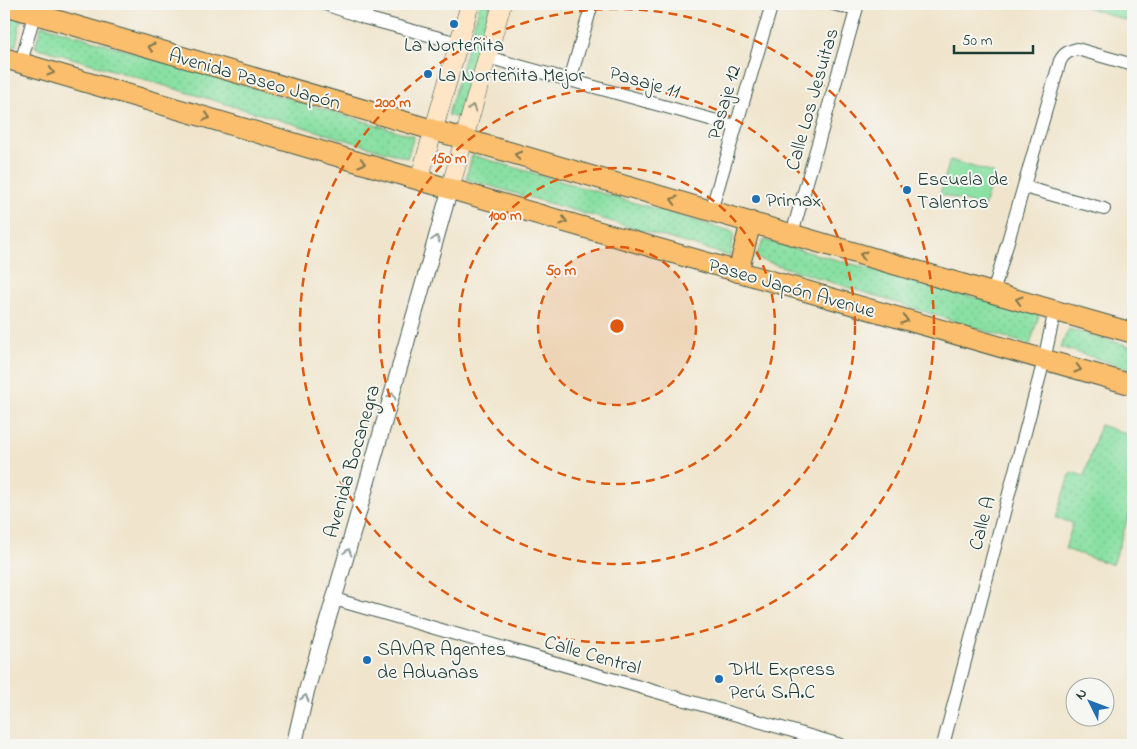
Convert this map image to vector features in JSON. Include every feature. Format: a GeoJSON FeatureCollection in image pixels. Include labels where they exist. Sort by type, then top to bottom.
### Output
{"type":"FeatureCollection","features":[{"type":"Feature","properties":{"kind":"main road"},"geometry":{"type":"LineString","coordinates":[[419,180],[470,4]]}},
{"type":"Feature","properties":{"kind":"main road"},"geometry":{"type":"LineString","coordinates":[[12,61],[450,188],[502,4]]}},
{"type":"Feature","properties":{"kind":"main road","name":"Avenida Paseo Japón"},"geometry":{"type":"LineString","coordinates":[[4,5],[36,9],[464,139],[711,211]]}},
{"type":"Feature","properties":{"kind":"main road","name":"Paseo Japón Avenue"},"geometry":{"type":"LineString","coordinates":[[450,188],[1133,385]]}},
{"type":"Feature","properties":{"kind":"main road"},"geometry":{"type":"LineString","coordinates":[[711,211],[1133,333]]}},
{"type":"Feature","properties":{"kind":"main road"},"geometry":{"type":"LineString","coordinates":[[738,272],[751,222]]}},
{"type":"Feature","properties":{"kind":"street"},"geometry":{"type":"LineString","coordinates":[[325,4],[365,18],[458,44]]}},
{"type":"Feature","properties":{"kind":"street"},"geometry":{"type":"LineString","coordinates":[[365,18],[369,4]]}},
{"type":"Feature","properties":{"kind":"street"},"geometry":{"type":"LineString","coordinates":[[570,80],[592,4]]}},
{"type":"Feature","properties":{"kind":"street","name":"Pasaje 12"},"geometry":{"type":"LineString","coordinates":[[711,211],[772,4]]}},
{"type":"Feature","properties":{"kind":"street"},"geometry":{"type":"LineString","coordinates":[[833,4],[857,7]]}},
{"type":"Feature","properties":{"kind":"street","name":"Calle Los Jesuitas"},"geometry":{"type":"LineString","coordinates":[[792,234],[857,7]]}},
{"type":"Feature","properties":{"kind":"street"},"geometry":{"type":"LineString","coordinates":[[12,61],[36,9]]}},
{"type":"Feature","properties":{"kind":"street"},"geometry":{"type":"LineString","coordinates":[[993,293],[1063,54],[1078,49],[1133,65]]}},
{"type":"Feature","properties":{"kind":"street","name":"Pasaje 11"},"geometry":{"type":"LineString","coordinates":[[487,57],[736,126]]}},
{"type":"Feature","properties":{"kind":"street"},"geometry":{"type":"LineString","coordinates":[[1024,187],[1104,209]]}},
{"type":"Feature","properties":{"kind":"street","name":"Avenida Bocanegra"},"geometry":{"type":"LineString","coordinates":[[294,745],[307,689],[450,188]]}},
{"type":"Feature","properties":{"kind":"street","name":"Calle A"},"geometry":{"type":"LineString","coordinates":[[943,745],[1044,360],[1055,310]]}},
{"type":"Feature","properties":{"kind":"street","name":"Calle Central"},"geometry":{"type":"LineString","coordinates":[[334,599],[841,745]]}},
{"type":"Feature","properties":{"kind":"green space"},"geometry":{"type":"Polygon","coordinates":[[[480,4],[491,4],[458,118],[448,115],[480,4]]]}},
{"type":"Feature","properties":{"kind":"green space"},"geometry":{"type":"Polygon","coordinates":[[[1078,4],[1133,4],[1133,23],[1078,4]]]}},
{"type":"Feature","properties":{"kind":"green space"},"geometry":{"type":"Polygon","coordinates":[[[4,14],[21,19],[16,46],[4,43],[4,14]]]}},
{"type":"Feature","properties":{"kind":"green space"},"geometry":{"type":"Polygon","coordinates":[[[42,25],[414,136],[407,158],[35,47],[42,25]]]}},
{"type":"Feature","properties":{"kind":"green space"},"geometry":{"type":"Polygon","coordinates":[[[472,155],[734,232],[730,256],[466,179],[472,155]]]}},
{"type":"Feature","properties":{"kind":"green space"},"geometry":{"type":"Polygon","coordinates":[[[950,160],[994,173],[984,207],[940,194],[950,160]]]}},
{"type":"Feature","properties":{"kind":"green space"},"geometry":{"type":"Polygon","coordinates":[[[764,240],[1039,315],[1030,345],[755,258],[764,240]]]}},
{"type":"Feature","properties":{"kind":"green space"},"geometry":{"type":"Polygon","coordinates":[[[1069,329],[1133,347],[1133,370],[1060,347],[1069,329]]]}},
{"type":"Feature","properties":{"kind":"green space"},"geometry":{"type":"Polygon","coordinates":[[[1100,425],[1133,436],[1133,502],[1113,565],[1065,549],[1073,523],[1056,518],[1071,472],[1084,476],[1100,425]]]}},
{"type":"Feature","properties":{"kind":"place","name":"La Norteñita"},"geometry":{"type":"Point","coordinates":[454,24]}},
{"type":"Feature","properties":{"kind":"place","name":"La Norteñita Mejor"},"geometry":{"type":"Point","coordinates":[428,74]}},
{"type":"Feature","properties":{"kind":"place","name":"Escuela de Talentos"},"geometry":{"type":"Point","coordinates":[907,190]}},
{"type":"Feature","properties":{"kind":"place","name":"Primax"},"geometry":{"type":"Point","coordinates":[756,199]}},
{"type":"Feature","properties":{"kind":"place","name":"SAVAR Agentes de Aduanas"},"geometry":{"type":"Point","coordinates":[367,660]}},
{"type":"Feature","properties":{"kind":"place","name":"DHL Express Perú S.A.C"},"geometry":{"type":"Point","coordinates":[719,679]}}]}
